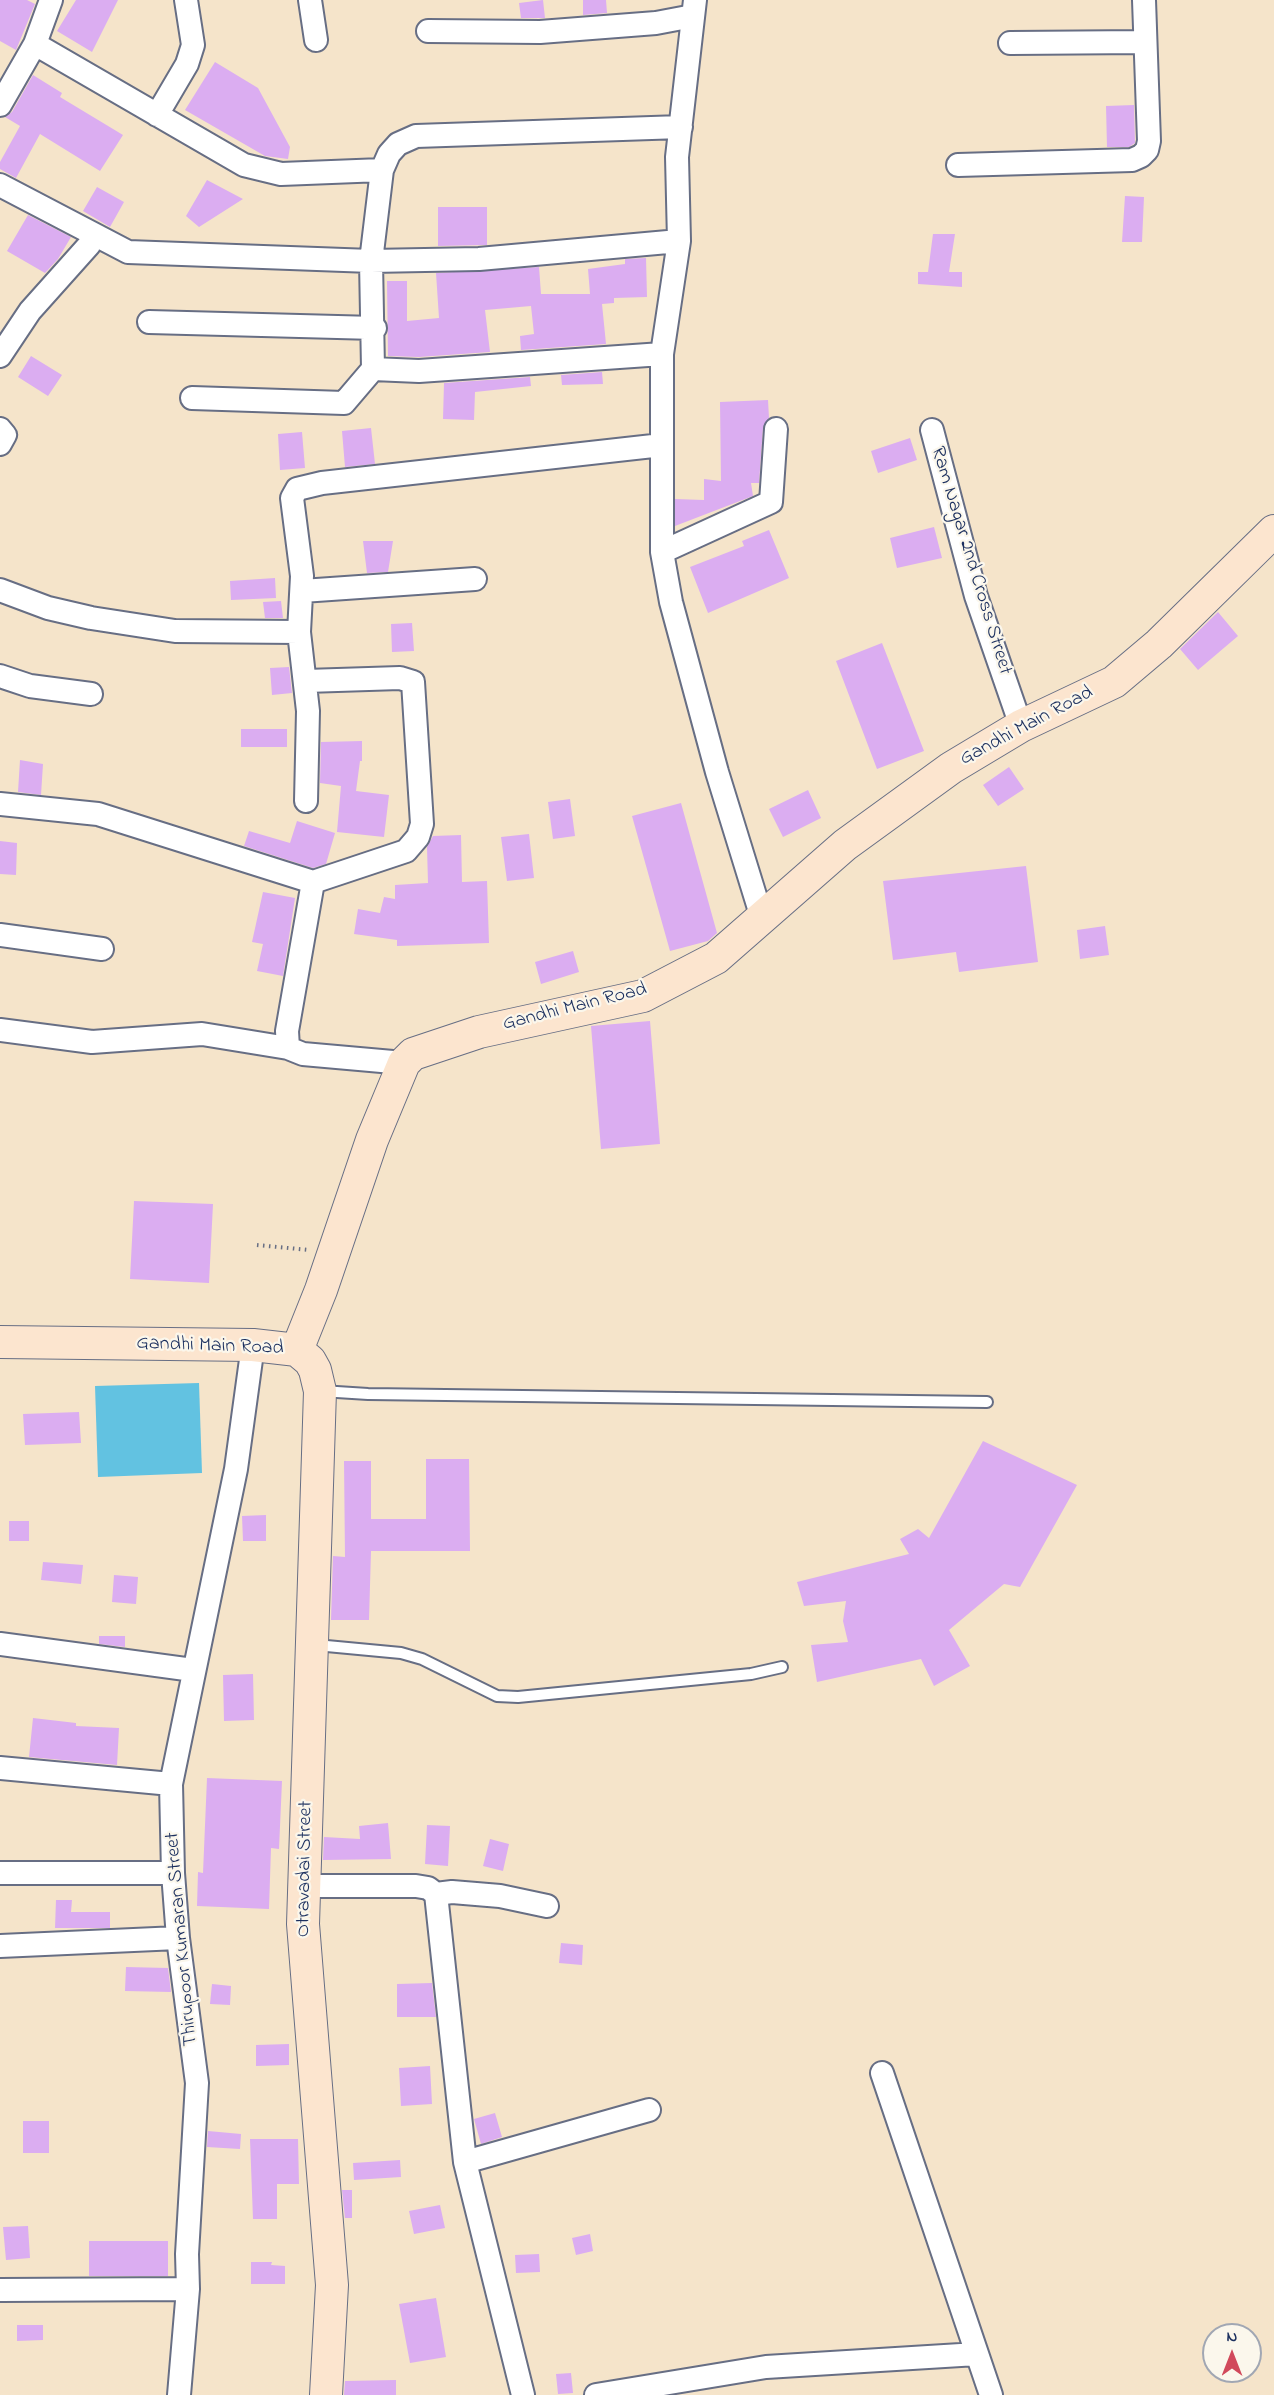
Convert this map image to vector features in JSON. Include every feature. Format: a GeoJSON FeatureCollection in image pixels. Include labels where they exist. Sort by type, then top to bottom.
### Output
{"type":"FeatureCollection","features":[{"type":"Feature","properties":{"kind":"street"},"geometry":{"type":"LineString","coordinates":[[0,105],[35,44],[51,0]]}},
{"type":"Feature","properties":{"kind":"street"},"geometry":{"type":"LineString","coordinates":[[157,115],[188,64],[193,45],[186,0]]}},
{"type":"Feature","properties":{"kind":"street"},"geometry":{"type":"LineString","coordinates":[[310,0],[316,40]]}},
{"type":"Feature","properties":{"kind":"street"},"geometry":{"type":"LineString","coordinates":[[958,165],[1132,160],[1141,156],[1147,150],[1149,141],[1144,0]]}},
{"type":"Feature","properties":{"kind":"street"},"geometry":{"type":"LineString","coordinates":[[428,31],[540,32],[656,23],[694,8],[677,157],[679,241],[662,354],[662,552],[671,602],[717,772],[762,918]]}},
{"type":"Feature","properties":{"kind":"street"},"geometry":{"type":"LineString","coordinates":[[1010,43],[1145,42]]}},
{"type":"Feature","properties":{"kind":"street"},"geometry":{"type":"LineString","coordinates":[[35,44],[244,165],[280,174],[382,170]]}},
{"type":"Feature","properties":{"kind":"street"},"geometry":{"type":"LineString","coordinates":[[192,398],[344,403],[373,369],[375,328],[371,261],[382,170],[389,154],[398,144],[416,136],[681,127]]}},
{"type":"Feature","properties":{"kind":"street"},"geometry":{"type":"LineString","coordinates":[[0,185],[128,252],[371,261],[479,259],[679,241]]}},
{"type":"Feature","properties":{"kind":"street"},"geometry":{"type":"LineString","coordinates":[[0,356],[30,311],[89,245],[93,234]]}},
{"type":"Feature","properties":{"kind":"street"},"geometry":{"type":"LineString","coordinates":[[149,322],[375,328]]}},
{"type":"Feature","properties":{"kind":"street"},"geometry":{"type":"LineString","coordinates":[[373,369],[419,371],[662,354]]}},
{"type":"Feature","properties":{"kind":"street"},"geometry":{"type":"LineString","coordinates":[[0,429],[5,435],[0,444]]}},
{"type":"Feature","properties":{"kind":"street"},"geometry":{"type":"LineString","coordinates":[[662,552],[771,502],[776,429]]}},
{"type":"Feature","properties":{"kind":"street","name":"Ram Nagar 2nd Cross Street"},"geometry":{"type":"LineString","coordinates":[[932,430],[976,596],[1022,726]]}},
{"type":"Feature","properties":{"kind":"street"},"geometry":{"type":"LineString","coordinates":[[306,801],[306,681],[299,632],[302,591],[292,498],[297,489],[306,485],[662,446]]}},
{"type":"Feature","properties":{"kind":"street","name":"Gandhi Main Road"},"geometry":{"type":"LineString","coordinates":[[0,1342],[253,1345],[297,1350],[333,1255],[372,1140],[404,1063],[413,1054],[434,1045],[479,1032],[643,996],[716,958],[845,845],[951,768],[1022,726],[1114,682],[1159,644],[1274,531]]}},
{"type":"Feature","properties":{"kind":"street"},"geometry":{"type":"LineString","coordinates":[[302,591],[475,579]]}},
{"type":"Feature","properties":{"kind":"street"},"geometry":{"type":"LineString","coordinates":[[0,590],[48,608],[175,631],[299,632]]}},
{"type":"Feature","properties":{"kind":"street"},"geometry":{"type":"LineString","coordinates":[[0,676],[30,686],[91,694]]}},
{"type":"Feature","properties":{"kind":"street"},"geometry":{"type":"LineString","coordinates":[[0,804],[98,814],[313,882],[406,852],[418,837],[422,824],[413,682],[400,678],[306,681]]}},
{"type":"Feature","properties":{"kind":"street"},"geometry":{"type":"LineString","coordinates":[[288,1048],[287,1031],[313,882]]}},
{"type":"Feature","properties":{"kind":"street"},"geometry":{"type":"LineString","coordinates":[[0,935],[102,949]]}},
{"type":"Feature","properties":{"kind":"street"},"geometry":{"type":"LineString","coordinates":[[0,1030],[92,1042],[202,1034],[288,1048],[303,1054],[404,1063]]}},
{"type":"Feature","properties":{"kind":"street","name":"Thirupoor Kumaran Street"},"geometry":{"type":"LineString","coordinates":[[179,2395],[188,2289],[187,2254],[197,2083],[178,1938],[173,1873],[171,1784],[236,1469],[253,1345]]}},
{"type":"Feature","properties":{"kind":"street","name":"Otravadai Street"},"geometry":{"type":"LineString","coordinates":[[297,1350],[310,1361],[321,1391],[303,1924],[332,2285],[326,2395]]}},
{"type":"Feature","properties":{"kind":"street"},"geometry":{"type":"LineString","coordinates":[[0,1644],[193,1670]]}},
{"type":"Feature","properties":{"kind":"street"},"geometry":{"type":"LineString","coordinates":[[0,1768],[171,1784]]}},
{"type":"Feature","properties":{"kind":"street"},"geometry":{"type":"LineString","coordinates":[[0,1874],[173,1873]]}},
{"type":"Feature","properties":{"kind":"street"},"geometry":{"type":"LineString","coordinates":[[304,1886],[416,1886],[428,1888],[436,1894],[452,1892],[500,1896],[547,1906]]}},
{"type":"Feature","properties":{"kind":"street"},"geometry":{"type":"LineString","coordinates":[[436,1894],[465,2162],[523,2395]]}},
{"type":"Feature","properties":{"kind":"street"},"geometry":{"type":"LineString","coordinates":[[0,1946],[178,1938]]}},
{"type":"Feature","properties":{"kind":"street"},"geometry":{"type":"LineString","coordinates":[[882,2073],[991,2395]]}},
{"type":"Feature","properties":{"kind":"street"},"geometry":{"type":"LineString","coordinates":[[465,2162],[649,2110]]}},
{"type":"Feature","properties":{"kind":"street"},"geometry":{"type":"LineString","coordinates":[[0,2290],[188,2289]]}},
{"type":"Feature","properties":{"kind":"street"},"geometry":{"type":"LineString","coordinates":[[596,2395],[766,2367],[977,2354]]}},
{"type":"Feature","properties":{"kind":"lane"},"geometry":{"type":"LineString","coordinates":[[321,1391],[368,1394],[987,1402]]}},
{"type":"Feature","properties":{"kind":"lane"},"geometry":{"type":"LineString","coordinates":[[312,1645],[401,1653],[422,1659],[497,1696],[518,1697],[751,1674],[782,1667]]}},
{"type":"Feature","properties":{"kind":"path"},"geometry":{"type":"LineString","coordinates":[[257,1245],[315,1250],[333,1255]]}},
{"type":"Feature","properties":{"kind":"water"},"geometry":{"type":"Polygon","coordinates":[[[199,1383],[202,1473],[98,1477],[95,1386],[199,1383]]]}},
{"type":"Feature","properties":{"kind":"building"},"geometry":{"type":"Polygon","coordinates":[[[0,0],[27,0],[35,4],[16,50],[0,41],[0,0]]]}},
{"type":"Feature","properties":{"kind":"building"},"geometry":{"type":"Polygon","coordinates":[[[76,0],[118,0],[92,52],[57,31],[76,0]]]}},
{"type":"Feature","properties":{"kind":"building"},"geometry":{"type":"Polygon","coordinates":[[[543,0],[545,18],[521,18],[519,3],[543,0]]]}},
{"type":"Feature","properties":{"kind":"building"},"geometry":{"type":"Polygon","coordinates":[[[583,0],[606,0],[607,13],[583,15],[583,0]]]}},
{"type":"Feature","properties":{"kind":"building"},"geometry":{"type":"Polygon","coordinates":[[[215,62],[258,88],[290,147],[288,159],[265,156],[185,110],[215,62]]]}},
{"type":"Feature","properties":{"kind":"building"},"geometry":{"type":"Polygon","coordinates":[[[33,75],[62,93],[60,97],[123,135],[100,171],[40,134],[16,178],[0,169],[0,162],[20,126],[5,117],[12,112],[33,75]]]}},
{"type":"Feature","properties":{"kind":"building"},"geometry":{"type":"Polygon","coordinates":[[[1134,105],[1135,143],[1129,147],[1107,147],[1106,106],[1134,105]]]}},
{"type":"Feature","properties":{"kind":"building"},"geometry":{"type":"Polygon","coordinates":[[[207,180],[243,199],[199,227],[186,216],[207,180]]]}},
{"type":"Feature","properties":{"kind":"building"},"geometry":{"type":"Polygon","coordinates":[[[97,187],[124,202],[110,227],[83,211],[97,187]]]}},
{"type":"Feature","properties":{"kind":"building"},"geometry":{"type":"Polygon","coordinates":[[[1125,196],[1144,197],[1142,242],[1122,242],[1125,196]]]}},
{"type":"Feature","properties":{"kind":"building"},"geometry":{"type":"Polygon","coordinates":[[[438,207],[487,207],[487,245],[438,246],[438,207]]]}},
{"type":"Feature","properties":{"kind":"building"},"geometry":{"type":"Polygon","coordinates":[[[28,215],[71,237],[58,259],[45,273],[7,251],[28,215]]]}},
{"type":"Feature","properties":{"kind":"building"},"geometry":{"type":"Polygon","coordinates":[[[933,234],[955,234],[949,272],[962,272],[962,287],[918,284],[918,272],[928,272],[933,234]]]}},
{"type":"Feature","properties":{"kind":"building"},"geometry":{"type":"Polygon","coordinates":[[[646,258],[647,297],[614,298],[614,303],[602,304],[606,344],[521,350],[520,336],[534,334],[531,306],[485,310],[490,352],[419,357],[388,356],[387,281],[407,281],[407,321],[439,318],[436,273],[539,267],[541,294],[590,294],[588,269],[625,264],[625,259],[646,258]]]}},
{"type":"Feature","properties":{"kind":"building"},"geometry":{"type":"Polygon","coordinates":[[[31,356],[62,375],[48,396],[18,377],[31,356]]]}},
{"type":"Feature","properties":{"kind":"building"},"geometry":{"type":"Polygon","coordinates":[[[602,372],[603,384],[562,385],[561,375],[602,372]]]}},
{"type":"Feature","properties":{"kind":"building"},"geometry":{"type":"Polygon","coordinates":[[[530,377],[531,386],[475,392],[474,420],[443,419],[444,383],[530,377]]]}},
{"type":"Feature","properties":{"kind":"building"},"geometry":{"type":"Polygon","coordinates":[[[768,400],[769,418],[763,428],[759,483],[751,483],[753,496],[675,526],[675,499],[704,500],[704,479],[721,481],[720,402],[768,400]]]}},
{"type":"Feature","properties":{"kind":"building"},"geometry":{"type":"Polygon","coordinates":[[[371,428],[375,464],[345,467],[342,431],[371,428]]]}},
{"type":"Feature","properties":{"kind":"building"},"geometry":{"type":"Polygon","coordinates":[[[302,432],[305,468],[280,470],[278,434],[302,432]]]}},
{"type":"Feature","properties":{"kind":"building"},"geometry":{"type":"Polygon","coordinates":[[[910,438],[917,460],[878,473],[871,451],[910,438]]]}},
{"type":"Feature","properties":{"kind":"building"},"geometry":{"type":"Polygon","coordinates":[[[934,527],[942,558],[897,568],[890,538],[934,527]]]}},
{"type":"Feature","properties":{"kind":"building"},"geometry":{"type":"Polygon","coordinates":[[[769,530],[789,578],[708,613],[690,567],[744,546],[742,541],[769,530]]]}},
{"type":"Feature","properties":{"kind":"building"},"geometry":{"type":"Polygon","coordinates":[[[363,541],[393,541],[388,572],[367,573],[363,541]]]}},
{"type":"Feature","properties":{"kind":"building"},"geometry":{"type":"Polygon","coordinates":[[[275,578],[276,598],[231,600],[230,581],[275,578]]]}},
{"type":"Feature","properties":{"kind":"building"},"geometry":{"type":"Polygon","coordinates":[[[281,601],[283,618],[265,618],[263,602],[281,601]]]}},
{"type":"Feature","properties":{"kind":"building"},"geometry":{"type":"Polygon","coordinates":[[[1218,612],[1238,636],[1198,670],[1180,649],[1218,612]]]}},
{"type":"Feature","properties":{"kind":"building"},"geometry":{"type":"Polygon","coordinates":[[[412,623],[414,651],[392,652],[391,624],[412,623]]]}},
{"type":"Feature","properties":{"kind":"building"},"geometry":{"type":"Polygon","coordinates":[[[882,643],[924,751],[877,769],[836,661],[882,643]]]}},
{"type":"Feature","properties":{"kind":"building"},"geometry":{"type":"Polygon","coordinates":[[[289,667],[292,693],[272,695],[270,668],[289,667]]]}},
{"type":"Feature","properties":{"kind":"building"},"geometry":{"type":"Polygon","coordinates":[[[241,729],[287,729],[287,747],[241,747],[241,729]]]}},
{"type":"Feature","properties":{"kind":"building"},"geometry":{"type":"Polygon","coordinates":[[[362,741],[362,761],[360,761],[356,791],[389,795],[384,837],[337,832],[341,786],[320,783],[321,742],[362,741]]]}},
{"type":"Feature","properties":{"kind":"building"},"geometry":{"type":"Polygon","coordinates":[[[20,760],[43,764],[41,795],[18,792],[20,760]]]}},
{"type":"Feature","properties":{"kind":"building"},"geometry":{"type":"Polygon","coordinates":[[[1009,767],[1024,789],[998,806],[983,785],[1009,767]]]}},
{"type":"Feature","properties":{"kind":"building"},"geometry":{"type":"Polygon","coordinates":[[[808,790],[821,818],[783,837],[769,809],[808,790]]]}},
{"type":"Feature","properties":{"kind":"building"},"geometry":{"type":"Polygon","coordinates":[[[570,799],[575,836],[553,839],[548,802],[570,799]]]}},
{"type":"Feature","properties":{"kind":"building"},"geometry":{"type":"Polygon","coordinates":[[[681,803],[717,933],[708,941],[670,951],[632,816],[681,803]]]}},
{"type":"Feature","properties":{"kind":"building"},"geometry":{"type":"Polygon","coordinates":[[[297,821],[335,833],[326,864],[313,868],[244,846],[249,831],[290,843],[297,821]]]}},
{"type":"Feature","properties":{"kind":"building"},"geometry":{"type":"Polygon","coordinates":[[[529,834],[534,878],[507,881],[501,837],[529,834]]]}},
{"type":"Feature","properties":{"kind":"building"},"geometry":{"type":"Polygon","coordinates":[[[461,835],[462,882],[487,881],[489,943],[397,946],[397,940],[354,934],[358,909],[380,913],[384,897],[395,899],[395,885],[428,883],[427,847],[433,836],[461,835]]]}},
{"type":"Feature","properties":{"kind":"building"},"geometry":{"type":"Polygon","coordinates":[[[0,841],[17,843],[16,875],[0,874],[0,841]]]}},
{"type":"Feature","properties":{"kind":"building"},"geometry":{"type":"Polygon","coordinates":[[[1026,866],[1038,962],[959,972],[956,952],[893,960],[883,881],[1026,866]]]}},
{"type":"Feature","properties":{"kind":"building"},"geometry":{"type":"Polygon","coordinates":[[[263,892],[295,898],[283,976],[257,971],[263,944],[252,942],[263,892]]]}},
{"type":"Feature","properties":{"kind":"building"},"geometry":{"type":"Polygon","coordinates":[[[1105,926],[1109,955],[1080,959],[1077,930],[1105,926]]]}},
{"type":"Feature","properties":{"kind":"building"},"geometry":{"type":"Polygon","coordinates":[[[573,951],[579,972],[541,984],[535,962],[573,951]]]}},
{"type":"Feature","properties":{"kind":"building"},"geometry":{"type":"Polygon","coordinates":[[[650,1021],[660,1144],[601,1149],[591,1026],[650,1021]]]}},
{"type":"Feature","properties":{"kind":"building"},"geometry":{"type":"Polygon","coordinates":[[[134,1201],[213,1204],[209,1283],[130,1279],[134,1201]]]}},
{"type":"Feature","properties":{"kind":"building"},"geometry":{"type":"Polygon","coordinates":[[[79,1412],[81,1443],[25,1445],[23,1414],[79,1412]]]}},
{"type":"Feature","properties":{"kind":"building"},"geometry":{"type":"Polygon","coordinates":[[[983,1441],[1077,1485],[1020,1587],[1004,1584],[949,1630],[970,1666],[934,1686],[921,1659],[817,1682],[811,1645],[848,1642],[843,1621],[846,1601],[804,1606],[797,1582],[909,1554],[900,1539],[918,1529],[929,1538],[983,1441]]]}},
{"type":"Feature","properties":{"kind":"building"},"geometry":{"type":"Polygon","coordinates":[[[426,1459],[469,1459],[470,1551],[371,1551],[369,1620],[331,1620],[333,1556],[345,1557],[344,1461],[371,1461],[371,1519],[426,1519],[426,1459]]]}},
{"type":"Feature","properties":{"kind":"building"},"geometry":{"type":"Polygon","coordinates":[[[266,1515],[266,1541],[243,1541],[242,1516],[266,1515]]]}},
{"type":"Feature","properties":{"kind":"building"},"geometry":{"type":"Polygon","coordinates":[[[9,1521],[29,1521],[29,1541],[9,1541],[9,1521]]]}},
{"type":"Feature","properties":{"kind":"building"},"geometry":{"type":"Polygon","coordinates":[[[43,1562],[83,1565],[81,1584],[41,1580],[43,1562]]]}},
{"type":"Feature","properties":{"kind":"building"},"geometry":{"type":"Polygon","coordinates":[[[114,1575],[138,1577],[136,1604],[112,1602],[114,1575]]]}},
{"type":"Feature","properties":{"kind":"building"},"geometry":{"type":"Polygon","coordinates":[[[99,1636],[125,1636],[125,1647],[99,1644],[99,1636]]]}},
{"type":"Feature","properties":{"kind":"building"},"geometry":{"type":"Polygon","coordinates":[[[253,1674],[254,1720],[224,1721],[223,1675],[253,1674]]]}},
{"type":"Feature","properties":{"kind":"building"},"geometry":{"type":"Polygon","coordinates":[[[33,1718],[76,1723],[76,1726],[119,1728],[117,1765],[29,1757],[33,1718]]]}},
{"type":"Feature","properties":{"kind":"building"},"geometry":{"type":"Polygon","coordinates":[[[207,1778],[282,1781],[279,1849],[271,1848],[269,1909],[197,1906],[198,1872],[203,1873],[207,1778]]]}},
{"type":"Feature","properties":{"kind":"building"},"geometry":{"type":"Polygon","coordinates":[[[388,1823],[391,1859],[323,1860],[324,1837],[360,1839],[359,1826],[388,1823]]]}},
{"type":"Feature","properties":{"kind":"building"},"geometry":{"type":"Polygon","coordinates":[[[427,1825],[450,1826],[448,1866],[425,1864],[427,1825]]]}},
{"type":"Feature","properties":{"kind":"building"},"geometry":{"type":"Polygon","coordinates":[[[490,1839],[509,1844],[503,1871],[483,1866],[490,1839]]]}},
{"type":"Feature","properties":{"kind":"building"},"geometry":{"type":"Polygon","coordinates":[[[56,1900],[72,1900],[71,1912],[110,1912],[110,1928],[55,1928],[56,1900]]]}},
{"type":"Feature","properties":{"kind":"building"},"geometry":{"type":"Polygon","coordinates":[[[561,1943],[583,1945],[582,1965],[559,1963],[561,1943]]]}},
{"type":"Feature","properties":{"kind":"building"},"geometry":{"type":"Polygon","coordinates":[[[126,1967],[168,1968],[171,1992],[125,1991],[126,1967]]]}},
{"type":"Feature","properties":{"kind":"building"},"geometry":{"type":"Polygon","coordinates":[[[432,1983],[436,2017],[397,2017],[397,1984],[432,1983]]]}},
{"type":"Feature","properties":{"kind":"building"},"geometry":{"type":"Polygon","coordinates":[[[212,1984],[231,1986],[230,2005],[210,2004],[212,1984]]]}},
{"type":"Feature","properties":{"kind":"building"},"geometry":{"type":"Polygon","coordinates":[[[289,2044],[289,2065],[256,2066],[256,2045],[289,2044]]]}},
{"type":"Feature","properties":{"kind":"building"},"geometry":{"type":"Polygon","coordinates":[[[430,2066],[432,2104],[401,2106],[399,2068],[430,2066]]]}},
{"type":"Feature","properties":{"kind":"building"},"geometry":{"type":"Polygon","coordinates":[[[495,2113],[502,2137],[481,2144],[474,2119],[495,2113]]]}},
{"type":"Feature","properties":{"kind":"building"},"geometry":{"type":"Polygon","coordinates":[[[23,2121],[49,2121],[49,2153],[23,2153],[23,2121]]]}},
{"type":"Feature","properties":{"kind":"building"},"geometry":{"type":"Polygon","coordinates":[[[208,2131],[241,2134],[240,2149],[207,2147],[208,2131]]]}},
{"type":"Feature","properties":{"kind":"building"},"geometry":{"type":"Polygon","coordinates":[[[250,2139],[298,2139],[299,2184],[277,2184],[277,2219],[253,2219],[250,2139]]]}},
{"type":"Feature","properties":{"kind":"building"},"geometry":{"type":"Polygon","coordinates":[[[400,2160],[401,2177],[354,2180],[353,2163],[400,2160]]]}},
{"type":"Feature","properties":{"kind":"building"},"geometry":{"type":"Polygon","coordinates":[[[342,2190],[352,2190],[352,2218],[345,2218],[342,2190]]]}},
{"type":"Feature","properties":{"kind":"building"},"geometry":{"type":"Polygon","coordinates":[[[440,2205],[445,2228],[414,2234],[409,2211],[440,2205]]]}},
{"type":"Feature","properties":{"kind":"building"},"geometry":{"type":"Polygon","coordinates":[[[28,2226],[30,2258],[6,2260],[3,2227],[28,2226]]]}},
{"type":"Feature","properties":{"kind":"building"},"geometry":{"type":"Polygon","coordinates":[[[590,2234],[593,2251],[576,2255],[572,2238],[590,2234]]]}},
{"type":"Feature","properties":{"kind":"building"},"geometry":{"type":"Polygon","coordinates":[[[89,2241],[168,2241],[168,2276],[89,2276],[89,2241]]]}},
{"type":"Feature","properties":{"kind":"building"},"geometry":{"type":"Polygon","coordinates":[[[539,2254],[540,2272],[516,2273],[515,2255],[539,2254]]]}},
{"type":"Feature","properties":{"kind":"building"},"geometry":{"type":"Polygon","coordinates":[[[251,2262],[272,2262],[271,2265],[285,2266],[285,2284],[251,2284],[251,2262]]]}},
{"type":"Feature","properties":{"kind":"building"},"geometry":{"type":"Polygon","coordinates":[[[436,2298],[446,2357],[410,2363],[399,2304],[436,2298]]]}},
{"type":"Feature","properties":{"kind":"building"},"geometry":{"type":"Polygon","coordinates":[[[17,2325],[43,2325],[43,2340],[17,2341],[17,2325]]]}},
{"type":"Feature","properties":{"kind":"building"},"geometry":{"type":"Polygon","coordinates":[[[571,2373],[573,2393],[558,2394],[556,2374],[571,2373]]]}},
{"type":"Feature","properties":{"kind":"building"},"geometry":{"type":"Polygon","coordinates":[[[396,2380],[396,2395],[344,2395],[345,2381],[396,2380]]]}}]}
